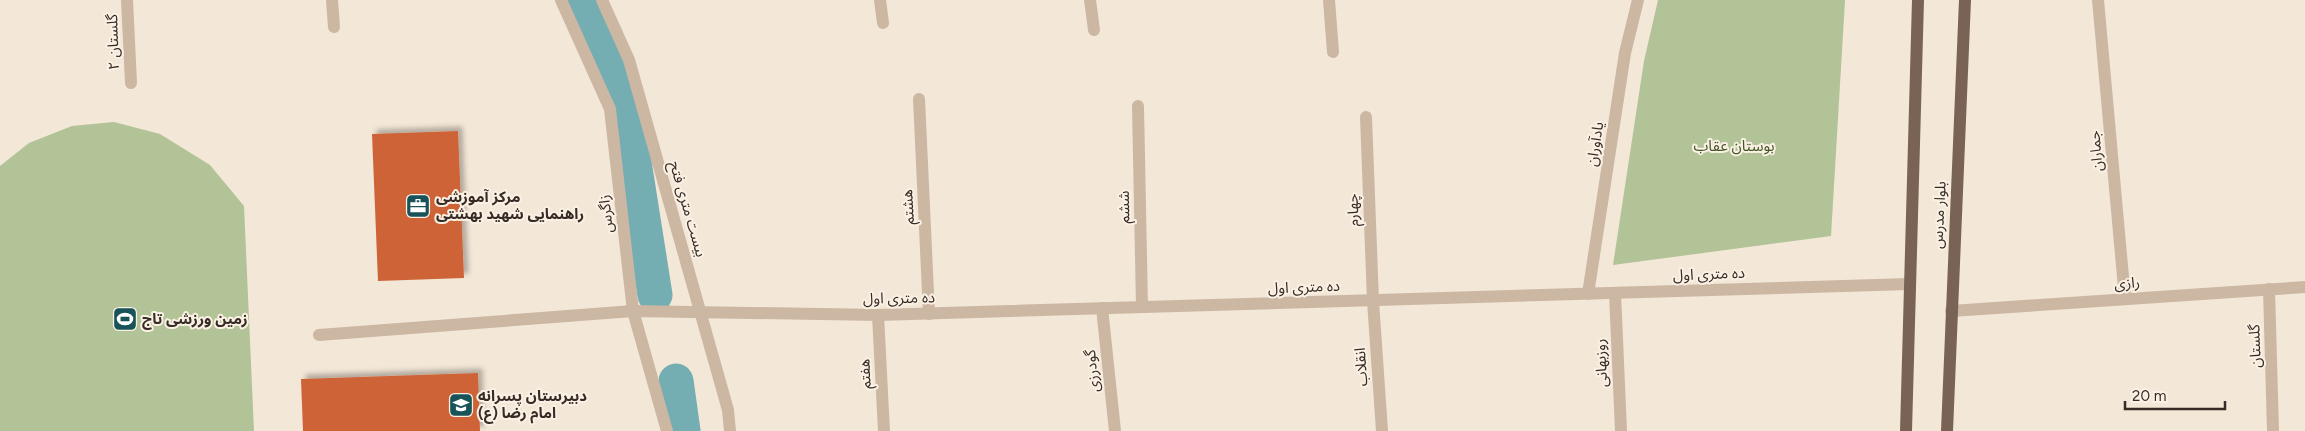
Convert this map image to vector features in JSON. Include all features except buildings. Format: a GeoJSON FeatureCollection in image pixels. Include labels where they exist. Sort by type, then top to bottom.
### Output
{"type":"FeatureCollection","features":[{"type":"Feature","properties":{"kind":"main road","name":"بلوار مدرس"},"geometry":{"type":"LineString","coordinates":[[1906,431],[1918,0]]}},
{"type":"Feature","properties":{"kind":"main road","name":"بلوار مدرس"},"geometry":{"type":"LineString","coordinates":[[1947,431],[1965,0]]}},
{"type":"Feature","properties":{"kind":"street","name":"گلستان ۲"},"geometry":{"type":"LineString","coordinates":[[127,0],[131,83]]}},
{"type":"Feature","properties":{"kind":"street"},"geometry":{"type":"LineString","coordinates":[[332,0],[334,27]]}},
{"type":"Feature","properties":{"kind":"street","name":"زاگرس"},"geometry":{"type":"LineString","coordinates":[[561,0],[610,109],[632,311],[667,431]]}},
{"type":"Feature","properties":{"kind":"street","name":"بیست متری فتح"},"geometry":{"type":"LineString","coordinates":[[602,0],[629,60],[728,410],[730,431]]}},
{"type":"Feature","properties":{"kind":"street"},"geometry":{"type":"LineString","coordinates":[[880,0],[883,23]]}},
{"type":"Feature","properties":{"kind":"street"},"geometry":{"type":"LineString","coordinates":[[1090,0],[1094,30]]}},
{"type":"Feature","properties":{"kind":"street"},"geometry":{"type":"LineString","coordinates":[[1329,0],[1333,52]]}},
{"type":"Feature","properties":{"kind":"street","name":"یادآوران"},"geometry":{"type":"LineString","coordinates":[[1588,294],[1625,53],[1638,0]]}},
{"type":"Feature","properties":{"kind":"street","name":"جماران"},"geometry":{"type":"LineString","coordinates":[[2098,0],[2125,300]]}},
{"type":"Feature","properties":{"kind":"street","name":"هشتم"},"geometry":{"type":"LineString","coordinates":[[919,99],[929,314]]}},
{"type":"Feature","properties":{"kind":"street","name":"ششم"},"geometry":{"type":"LineString","coordinates":[[1138,106],[1142,307]]}},
{"type":"Feature","properties":{"kind":"street","name":"چهارم"},"geometry":{"type":"LineString","coordinates":[[1366,117],[1372,301]]}},
{"type":"Feature","properties":{"kind":"street","name":"ده متری اول"},"geometry":{"type":"LineString","coordinates":[[319,335],[632,311],[878,315],[929,314],[1909,284]]}},
{"type":"Feature","properties":{"kind":"street","name":"رازی"},"geometry":{"type":"LineString","coordinates":[[1951,311],[2305,287]]}},
{"type":"Feature","properties":{"kind":"street","name":"گلستان"},"geometry":{"type":"LineString","coordinates":[[2269,289],[2274,431]]}},
{"type":"Feature","properties":{"kind":"street","name":"روزبهانی"},"geometry":{"type":"LineString","coordinates":[[1614,293],[1621,431]]}},
{"type":"Feature","properties":{"kind":"street","name":"انقلاب"},"geometry":{"type":"LineString","coordinates":[[1372,301],[1382,431]]}},
{"type":"Feature","properties":{"kind":"street","name":"گودرزی"},"geometry":{"type":"LineString","coordinates":[[1102,308],[1115,431]]}},
{"type":"Feature","properties":{"kind":"street","name":"هفتم"},"geometry":{"type":"LineString","coordinates":[[878,315],[884,431]]}},
{"type":"Feature","properties":{"kind":"green space","name":"بوستان عقاب"},"geometry":{"type":"Polygon","coordinates":[[[1658,0],[1845,0],[1831,236],[1613,265],[1644,61],[1658,0]]]}},
{"type":"Feature","properties":{"kind":"green space","name":"زمین ورزشی تاج"},"geometry":{"type":"Polygon","coordinates":[[[114,122],[160,134],[210,165],[244,206],[254,431],[0,431],[0,166],[29,143],[72,126],[114,122]]]}},
{"type":"Feature","properties":{"kind":"waterway"},"geometry":{"type":"LineString","coordinates":[[583,0],[622,86],[655,295]]}},
{"type":"Feature","properties":{"kind":"waterway"},"geometry":{"type":"LineString","coordinates":[[676,381],[683,431]]}},
{"type":"Feature","properties":{"kind":"place","name":"مرکز آموزشی راهنمایی شهید بهشتی"},"geometry":{"type":"Point","coordinates":[418,206]}},
{"type":"Feature","properties":{"kind":"place","name":"زمین ورزشی تاج"},"geometry":{"type":"Point","coordinates":[125,319]}},
{"type":"Feature","properties":{"kind":"place","name":"دبیرستان پسرانه امام رضا (ع)"},"geometry":{"type":"Point","coordinates":[461,405]}}]}
